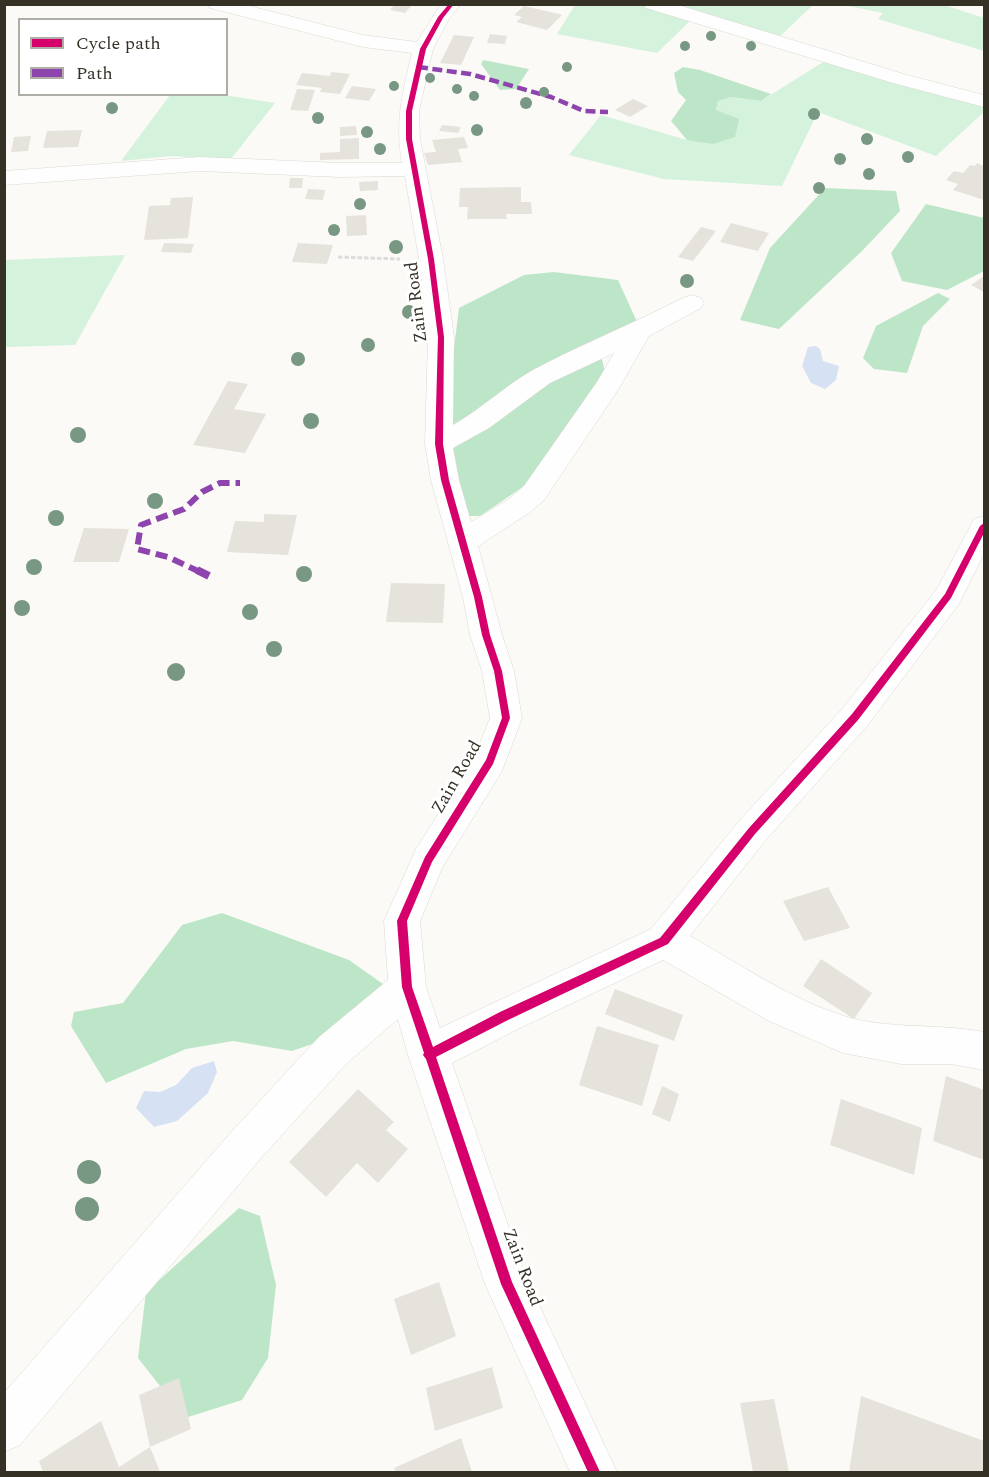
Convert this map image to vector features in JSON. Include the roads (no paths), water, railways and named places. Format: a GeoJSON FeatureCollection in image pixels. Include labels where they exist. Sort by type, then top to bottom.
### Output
{"type":"FeatureCollection","features":[{"type":"Feature","properties":{"kind":"street"},"geometry":{"type":"LineString","coordinates":[[217,4],[355,39],[423,49]]}},
{"type":"Feature","properties":{"kind":"street","name":"Zain Road"},"geometry":{"type":"LineString","coordinates":[[452,4],[441,17],[423,49],[409,111],[409,139],[431,260],[441,337],[439,444],[445,480],[486,635],[498,671],[506,718],[490,761],[428,860],[402,921],[407,987],[507,1284],[594,1473]]}},
{"type":"Feature","properties":{"kind":"street"},"geometry":{"type":"LineString","coordinates":[[653,4],[900,79],[984,101]]}},
{"type":"Feature","properties":{"kind":"street"},"geometry":{"type":"LineString","coordinates":[[4,178],[200,164],[340,170],[414,169]]}},
{"type":"Feature","properties":{"kind":"street"},"geometry":{"type":"LineString","coordinates":[[439,444],[479,422],[541,377],[639,331],[692,303]]}},
{"type":"Feature","properties":{"kind":"street"},"geometry":{"type":"LineString","coordinates":[[462,542],[519,506],[534,493],[609,384],[639,331]]}},
{"type":"Feature","properties":{"kind":"street"},"geometry":{"type":"LineString","coordinates":[[428,1055],[504,1016],[664,941],[753,831],[869,699],[948,596],[984,526]]}},
{"type":"Feature","properties":{"kind":"street"},"geometry":{"type":"LineString","coordinates":[[664,941],[783,1008],[843,1034],[902,1045],[951,1045],[984,1051]]}},
{"type":"Feature","properties":{"kind":"street"},"geometry":{"type":"LineString","coordinates":[[4,1429],[248,1143],[333,1050],[407,987]]}},
{"type":"Feature","properties":{"kind":"water"},"geometry":{"type":"Polygon","coordinates":[[[816,346],[820,349],[823,361],[839,366],[836,380],[825,389],[811,383],[802,366],[808,347],[816,346]]]}},
{"type":"Feature","properties":{"kind":"water"},"geometry":{"type":"Polygon","coordinates":[[[214,1061],[217,1072],[208,1093],[177,1121],[154,1127],[136,1108],[144,1091],[160,1092],[176,1085],[192,1068],[214,1061]]]}}]}
